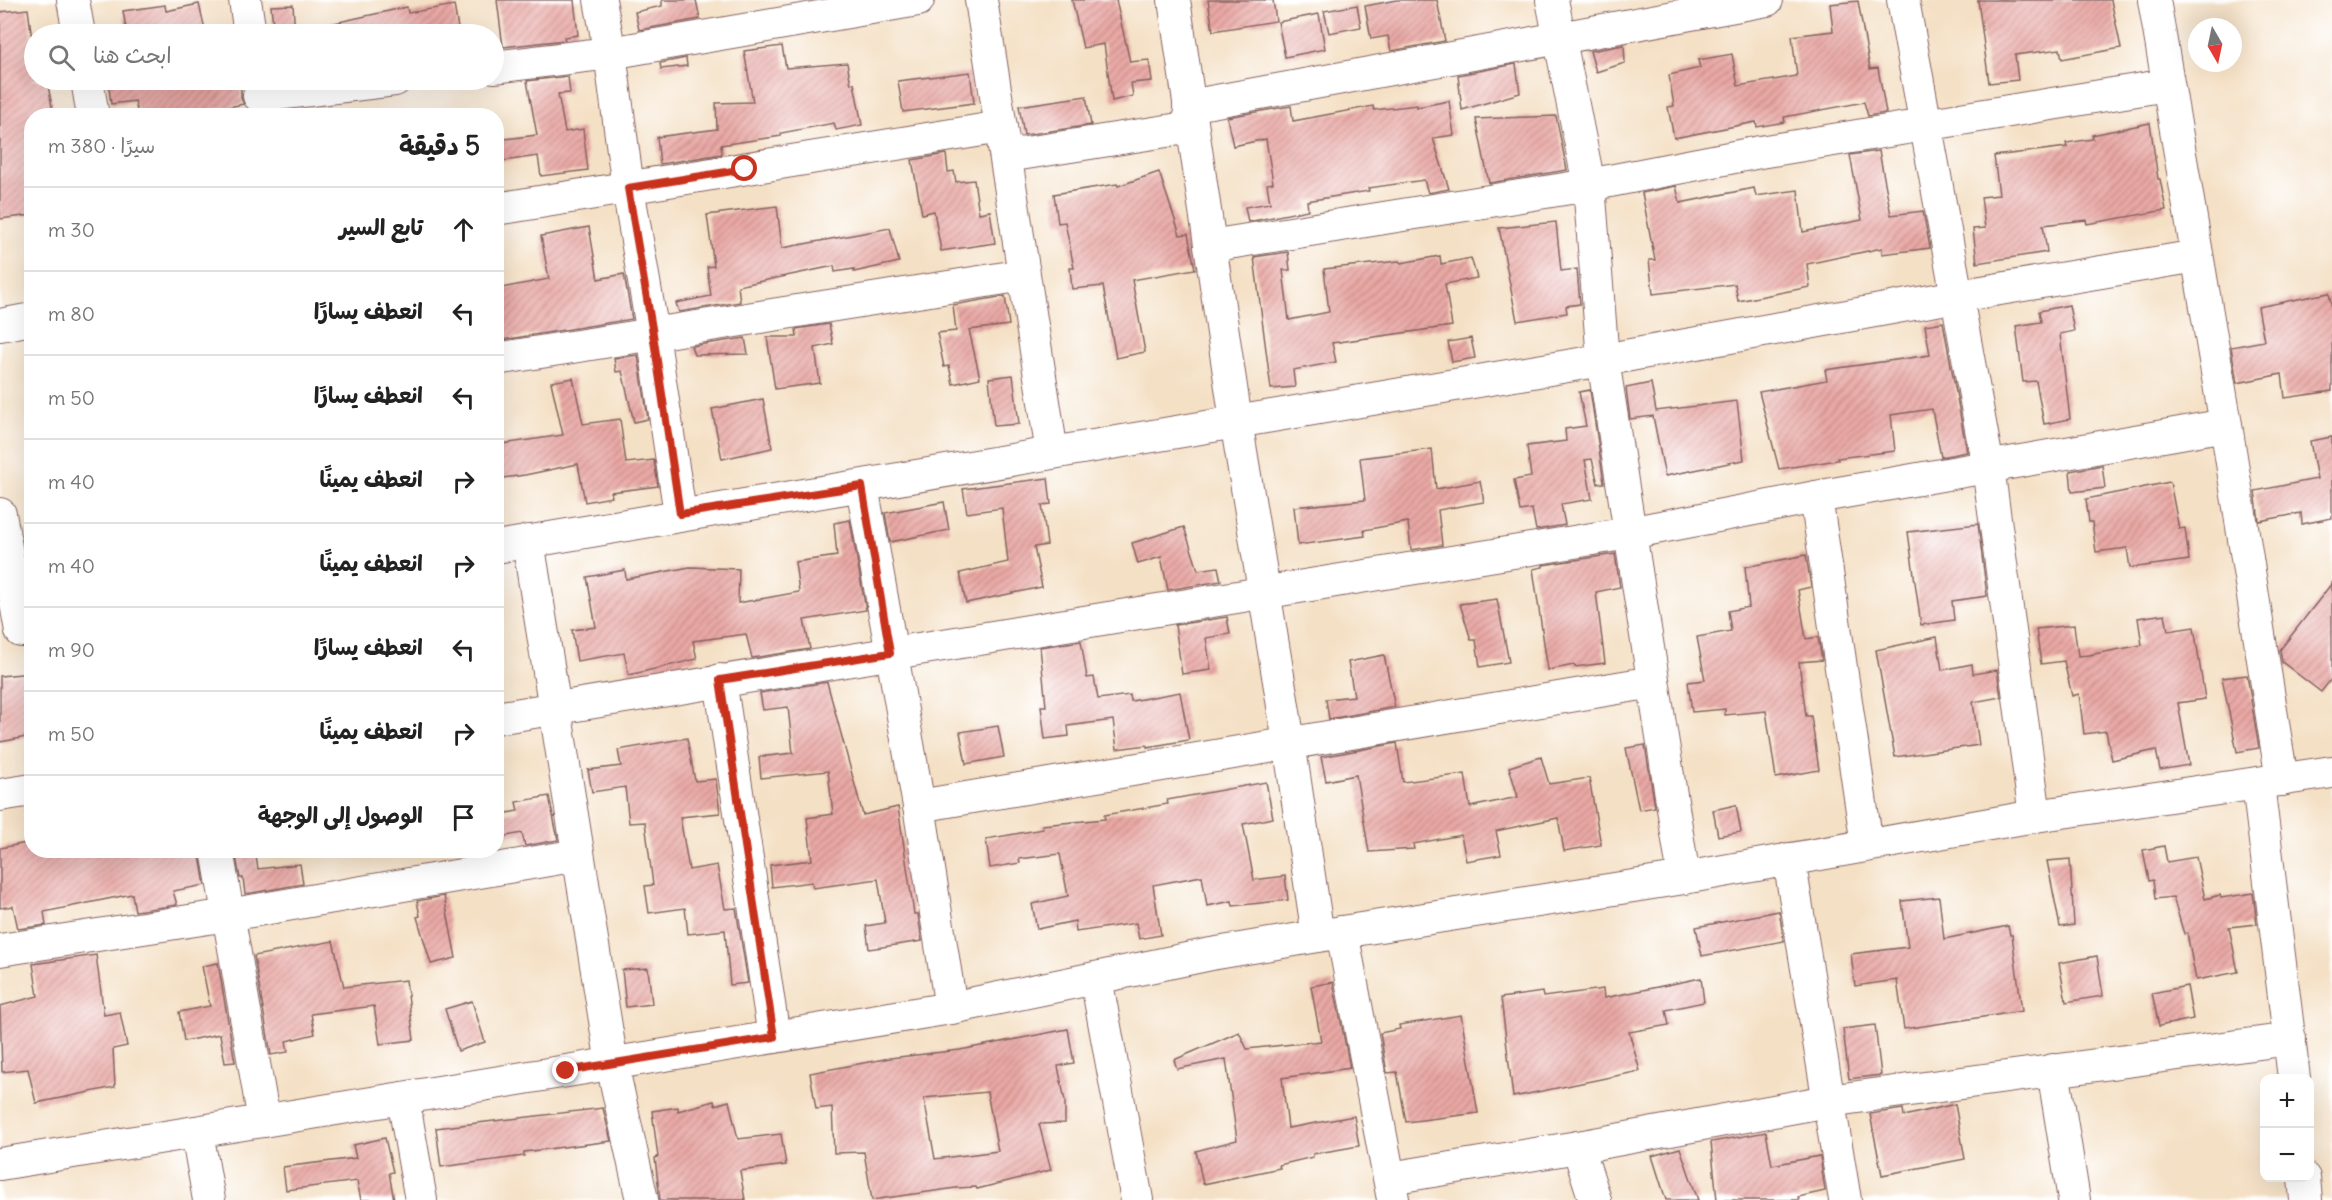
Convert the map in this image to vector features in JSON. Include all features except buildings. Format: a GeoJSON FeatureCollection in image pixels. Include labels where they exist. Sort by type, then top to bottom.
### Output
{"type":"FeatureCollection","features":[{"type":"Feature","properties":{"kind":"street"},"geometry":{"type":"LineString","coordinates":[[73,0],[77,24]]}},
{"type":"Feature","properties":{"kind":"street"},"geometry":{"type":"LineString","coordinates":[[245,0],[249,24]]}},
{"type":"Feature","properties":{"kind":"street"},"geometry":{"type":"LineString","coordinates":[[600,0],[680,514]]}},
{"type":"Feature","properties":{"kind":"street"},"geometry":{"type":"LineString","coordinates":[[504,66],[610,53],[918,0]]}},
{"type":"Feature","properties":{"kind":"street"},"geometry":{"type":"LineString","coordinates":[[981,0],[1052,453]]}},
{"type":"Feature","properties":{"kind":"street"},"geometry":{"type":"LineString","coordinates":[[1174,0],[1236,421],[1289,742],[1330,934],[1391,1189],[1578,1147],[1828,1101],[2290,1040]]}},
{"type":"Feature","properties":{"kind":"street"},"geometry":{"type":"LineString","coordinates":[[1552,0],[1589,185],[1603,360],[1684,878]]}},
{"type":"Feature","properties":{"kind":"street"},"geometry":{"type":"LineString","coordinates":[[504,208],[628,188],[1191,117],[1561,37],[1767,0]]}},
{"type":"Feature","properties":{"kind":"street"},"geometry":{"type":"LineString","coordinates":[[1903,0],[1988,467],[2036,816]]}},
{"type":"Feature","properties":{"kind":"street"},"geometry":{"type":"LineString","coordinates":[[2154,0],[2226,425],[2270,782],[2294,1074]]}},
{"type":"Feature","properties":{"kind":"street"},"geometry":{"type":"LineString","coordinates":[[1210,246],[1589,185],[1760,152],[2167,85]]}},
{"type":"Feature","properties":{"kind":"street"},"geometry":{"type":"LineString","coordinates":[[89,90],[92,108]]}},
{"type":"Feature","properties":{"kind":"street"},"geometry":{"type":"LineString","coordinates":[[259,97],[315,90]]}},
{"type":"Feature","properties":{"kind":"street"},"geometry":{"type":"LineString","coordinates":[[504,546],[1603,360],[1958,296],[2198,256]]}},
{"type":"Feature","properties":{"kind":"street"},"geometry":{"type":"LineString","coordinates":[[504,358],[1024,274]]}},
{"type":"Feature","properties":{"kind":"street"},"geometry":{"type":"LineString","coordinates":[[0,325],[24,320]]}},
{"type":"Feature","properties":{"kind":"street"},"geometry":{"type":"LineString","coordinates":[[504,717],[1629,532],[2226,425]]}},
{"type":"Feature","properties":{"kind":"street"},"geometry":{"type":"LineString","coordinates":[[862,486],[919,806],[951,1008]]}},
{"type":"Feature","properties":{"kind":"street"},"geometry":{"type":"LineString","coordinates":[[1816,497],[1867,845]]}},
{"type":"Feature","properties":{"kind":"street"},"geometry":{"type":"LineString","coordinates":[[0,514],[18,632]]}},
{"type":"Feature","properties":{"kind":"street"},"geometry":{"type":"LineString","coordinates":[[528,541],[612,1064],[642,1200]]}},
{"type":"Feature","properties":{"kind":"street"},"geometry":{"type":"LineString","coordinates":[[720,680],[774,1037]]}},
{"type":"Feature","properties":{"kind":"street"},"geometry":{"type":"LineString","coordinates":[[919,806],[1653,682]]}},
{"type":"Feature","properties":{"kind":"street"},"geometry":{"type":"LineString","coordinates":[[0,1164],[951,1008],[1211,954],[1684,878],[2036,816],[2332,772]]}},
{"type":"Feature","properties":{"kind":"street"},"geometry":{"type":"LineString","coordinates":[[0,795],[24,791]]}},
{"type":"Feature","properties":{"kind":"street"},"geometry":{"type":"LineString","coordinates":[[0,950],[228,915],[578,855]]}},
{"type":"Feature","properties":{"kind":"street"},"geometry":{"type":"LineString","coordinates":[[218,858],[264,1121]]}},
{"type":"Feature","properties":{"kind":"street"},"geometry":{"type":"LineString","coordinates":[[1789,859],[1845,1200]]}},
{"type":"Feature","properties":{"kind":"street"},"geometry":{"type":"LineString","coordinates":[[1096,978],[1137,1200]]}},
{"type":"Feature","properties":{"kind":"street"},"geometry":{"type":"LineString","coordinates":[[2053,1070],[2074,1200]]}},
{"type":"Feature","properties":{"kind":"street"},"geometry":{"type":"LineString","coordinates":[[403,1098],[421,1200]]}},
{"type":"Feature","properties":{"kind":"street"},"geometry":{"type":"LineString","coordinates":[[197,1132],[209,1200]]}},
{"type":"Feature","properties":{"kind":"street"},"geometry":{"type":"LineString","coordinates":[[1578,1147],[1595,1200]]}},
{"type":"Feature","properties":{"kind":"street"},"geometry":{"type":"LineString","coordinates":[[2304,1182],[2306,1200]]}},
{"type":"Feature","properties":{"kind":"route"},"geometry":{"type":"LineString","coordinates":[[566,1071],[774,1037],[720,680],[890,653],[862,486],[680,514],[628,188],[745,169]]}}]}
